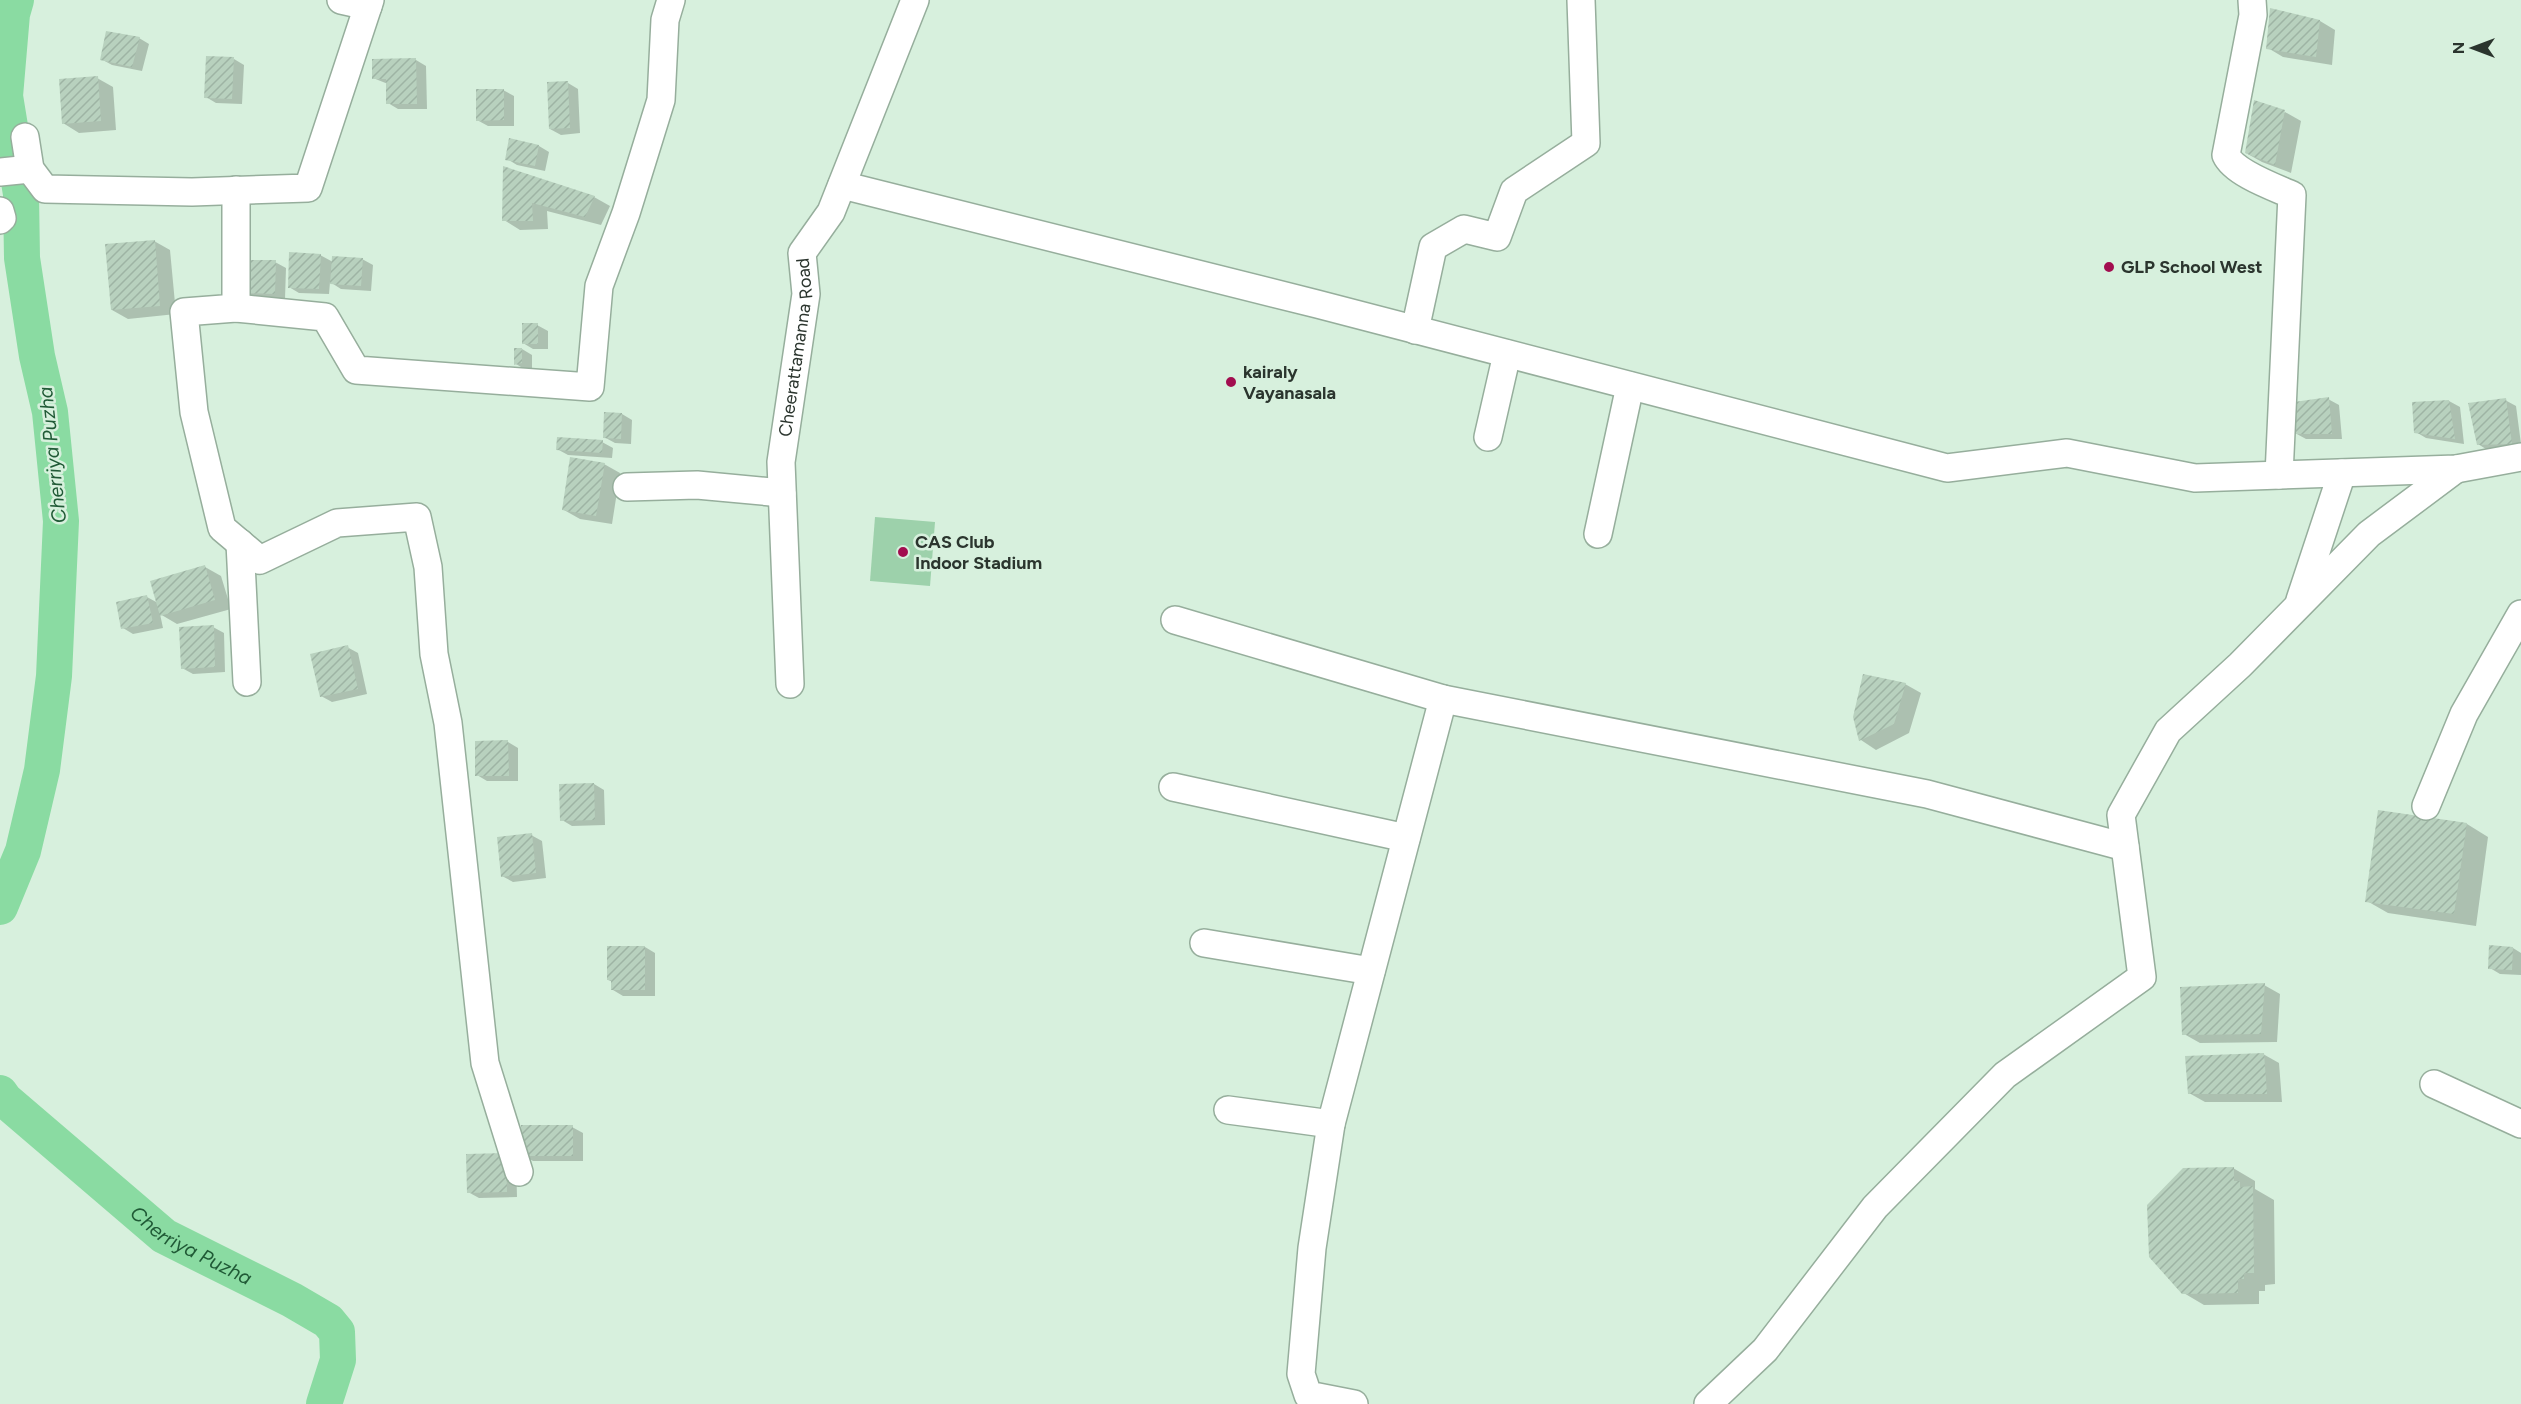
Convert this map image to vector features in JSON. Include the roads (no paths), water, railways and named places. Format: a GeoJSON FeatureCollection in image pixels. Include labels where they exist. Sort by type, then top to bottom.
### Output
{"type":"FeatureCollection","features":[{"type":"Feature","properties":{"kind":"street"},"geometry":{"type":"LineString","coordinates":[[25,136],[30,169],[45,189],[308,188],[369,3],[341,0]]}},
{"type":"Feature","properties":{"kind":"street"},"geometry":{"type":"LineString","coordinates":[[519,1172],[485,1063],[448,723],[434,654],[428,567],[417,517],[337,523],[260,560],[222,528],[194,412],[184,312],[236,308],[325,317],[356,370],[590,387],[599,286],[626,213],[662,100],[665,20],[671,0]]}},
{"type":"Feature","properties":{"kind":"street","name":"Cheerattamanna Road"},"geometry":{"type":"LineString","coordinates":[[790,684],[781,462],[806,294],[802,254],[831,212],[915,0]]}},
{"type":"Feature","properties":{"kind":"street"},"geometry":{"type":"LineString","coordinates":[[1415,330],[1433,247],[1464,229],[1497,237],[1514,191],[1586,143],[1581,0]]}},
{"type":"Feature","properties":{"kind":"street"},"geometry":{"type":"LineString","coordinates":[[2252,0],[2253,15],[2226,155],[2229,162],[2262,182],[2292,195],[2279,475]]}},
{"type":"Feature","properties":{"kind":"street"},"geometry":{"type":"LineString","coordinates":[[0,172],[30,169]]}},
{"type":"Feature","properties":{"kind":"street"},"geometry":{"type":"LineString","coordinates":[[842,184],[1947,468],[2067,453],[2195,478],[2456,469],[2521,457]]}},
{"type":"Feature","properties":{"kind":"street"},"geometry":{"type":"LineString","coordinates":[[236,190],[236,308]]}},
{"type":"Feature","properties":{"kind":"street"},"geometry":{"type":"LineString","coordinates":[[0,211],[2,218],[0,220]]}},
{"type":"Feature","properties":{"kind":"street"},"geometry":{"type":"LineString","coordinates":[[1488,437],[1507,354]]}},
{"type":"Feature","properties":{"kind":"street"},"geometry":{"type":"LineString","coordinates":[[1598,534],[1630,386]]}},
{"type":"Feature","properties":{"kind":"street"},"geometry":{"type":"LineString","coordinates":[[1708,1404],[1765,1350],[1875,1207],[1997,1084],[2142,977],[2121,814],[2168,731],[2240,665],[2369,534],[2456,469]]}},
{"type":"Feature","properties":{"kind":"street"},"geometry":{"type":"LineString","coordinates":[[2298,606],[2342,473]]}},
{"type":"Feature","properties":{"kind":"street"},"geometry":{"type":"LineString","coordinates":[[627,487],[697,485],[782,493]]}},
{"type":"Feature","properties":{"kind":"street"},"geometry":{"type":"LineString","coordinates":[[240,543],[247,682]]}},
{"type":"Feature","properties":{"kind":"street"},"geometry":{"type":"LineString","coordinates":[[2426,806],[2463,714],[2521,614]]}},
{"type":"Feature","properties":{"kind":"street"},"geometry":{"type":"LineString","coordinates":[[1175,620],[1443,699],[1927,794],[2125,847]]}},
{"type":"Feature","properties":{"kind":"street"},"geometry":{"type":"LineString","coordinates":[[1354,1404],[1308,1395],[1301,1374],[1312,1248],[1331,1124],[1443,699]]}},
{"type":"Feature","properties":{"kind":"street"},"geometry":{"type":"LineString","coordinates":[[1173,787],[1406,838]]}},
{"type":"Feature","properties":{"kind":"street"},"geometry":{"type":"LineString","coordinates":[[1204,943],[1371,971]]}},
{"type":"Feature","properties":{"kind":"street"},"geometry":{"type":"LineString","coordinates":[[2434,1084],[2521,1124]]}},
{"type":"Feature","properties":{"kind":"street"},"geometry":{"type":"LineString","coordinates":[[1228,1110],[1331,1124]]}},
{"type":"Feature","properties":{"kind":"waterway","name":"Cherriya Puzha"},"geometry":{"type":"LineString","coordinates":[[0,907],[23,851],[42,770],[54,676],[61,521],[50,412],[37,356],[22,258],[21,194],[5,96],[12,14],[16,0]]}},
{"type":"Feature","properties":{"kind":"waterway","name":"Cherriya Puzha"},"geometry":{"type":"LineString","coordinates":[[0,1093],[5,1100],[164,1236],[292,1300],[328,1321],[337,1332],[338,1360],[324,1404]]}},
{"type":"Feature","properties":{"kind":"place","name":"GLP School West"},"geometry":{"type":"Point","coordinates":[2109,267]}},
{"type":"Feature","properties":{"kind":"place","name":"kairaly Vayanasala"},"geometry":{"type":"Point","coordinates":[1231,382]}},
{"type":"Feature","properties":{"kind":"place","name":"CAS Club Indoor Stadium"},"geometry":{"type":"Point","coordinates":[903,552]}}]}
